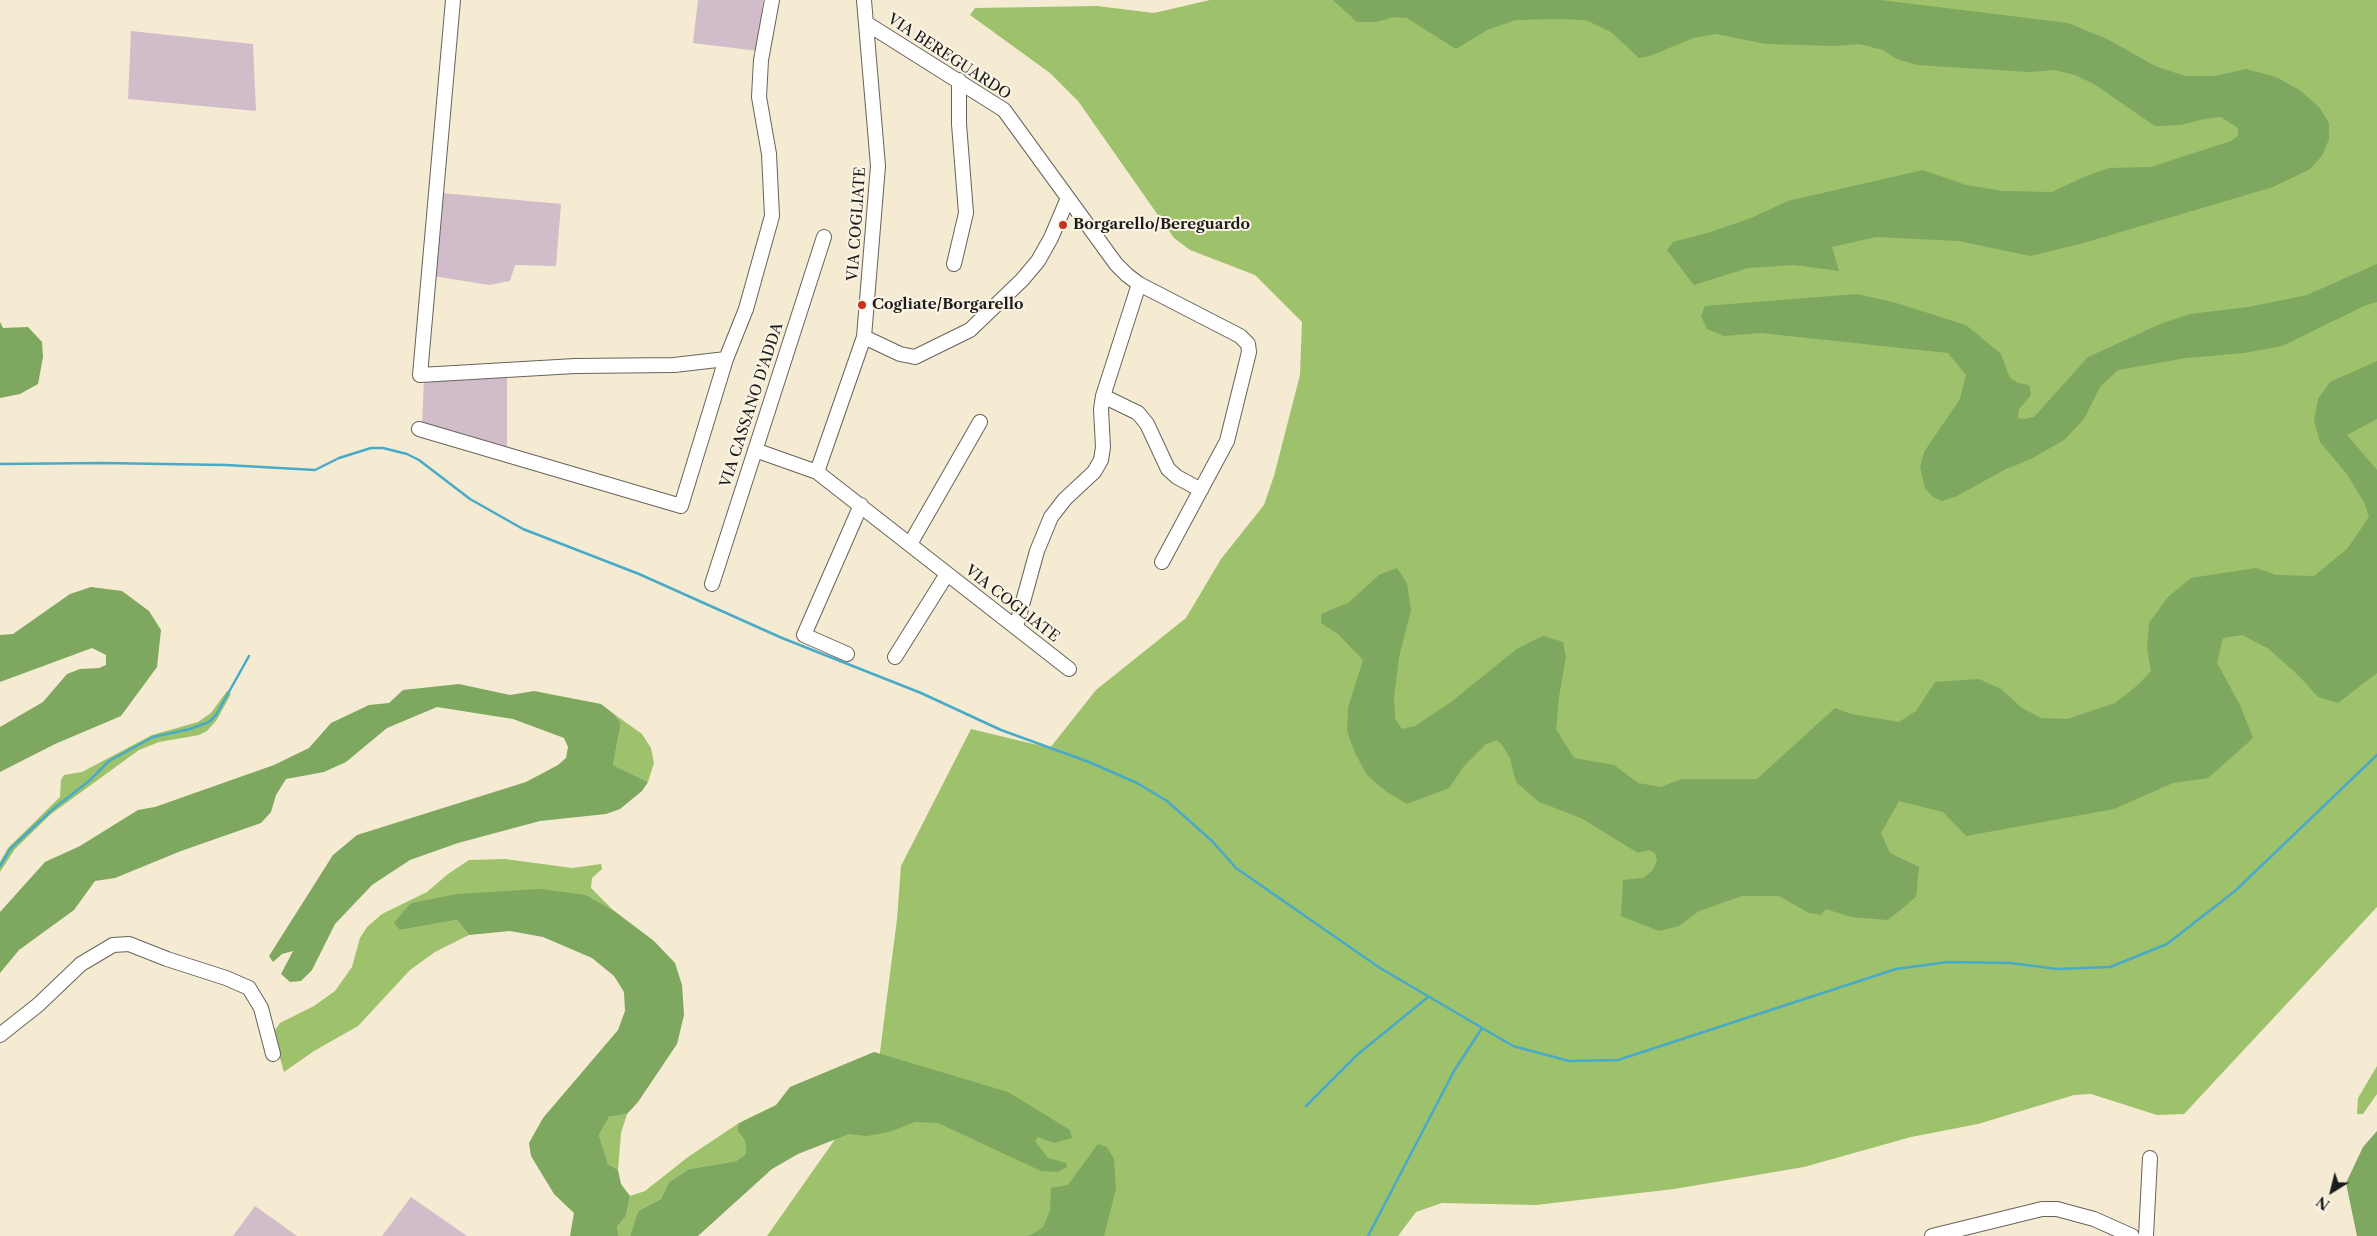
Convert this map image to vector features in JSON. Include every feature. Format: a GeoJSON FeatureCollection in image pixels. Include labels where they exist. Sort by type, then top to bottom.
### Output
{"type":"FeatureCollection","features":[{"type":"Feature","properties":{"kind":"street"},"geometry":{"type":"LineString","coordinates":[[453,0],[420,375],[575,366],[674,365],[726,359]]}},
{"type":"Feature","properties":{"kind":"street"},"geometry":{"type":"LineString","coordinates":[[419,429],[681,506],[726,359],[746,310],[772,216],[768,154],[758,97],[761,60],[772,0]]}},
{"type":"Feature","properties":{"kind":"street","name":"VIA COGLIATE"},"geometry":{"type":"LineString","coordinates":[[817,472],[864,337],[878,166],[864,0]]}},
{"type":"Feature","properties":{"kind":"street","name":"VIA BEREGUARDO"},"geometry":{"type":"LineString","coordinates":[[866,22],[959,80],[1007,113],[1118,267],[1139,284],[1240,336],[1248,344],[1249,352],[1230,432],[1162,562]]}},
{"type":"Feature","properties":{"kind":"street"},"geometry":{"type":"LineString","coordinates":[[954,264],[966,213],[959,124],[959,80]]}},
{"type":"Feature","properties":{"kind":"street"},"geometry":{"type":"LineString","coordinates":[[864,337],[900,354],[915,357],[970,330],[1022,280],[1038,261],[1051,238],[1068,198]]}},
{"type":"Feature","properties":{"kind":"street","name":"VIA CASSANO D'ADDA"},"geometry":{"type":"LineString","coordinates":[[712,584],[824,237]]}},
{"type":"Feature","properties":{"kind":"street"},"geometry":{"type":"LineString","coordinates":[[1016,627],[1037,551],[1051,517],[1065,499],[1091,476],[1100,464],[1103,447],[1103,396],[1139,284]]}},
{"type":"Feature","properties":{"kind":"street"},"geometry":{"type":"LineString","coordinates":[[1103,396],[1138,413],[1146,422],[1168,469],[1179,478],[1201,490]]}},
{"type":"Feature","properties":{"kind":"street"},"geometry":{"type":"LineString","coordinates":[[910,544],[980,422]]}},
{"type":"Feature","properties":{"kind":"street","name":"VIA COGLIATE"},"geometry":{"type":"LineString","coordinates":[[755,450],[817,472],[1069,669]]}},
{"type":"Feature","properties":{"kind":"street"},"geometry":{"type":"LineString","coordinates":[[847,654],[804,635],[861,505]]}},
{"type":"Feature","properties":{"kind":"street"},"geometry":{"type":"LineString","coordinates":[[895,657],[947,574]]}},
{"type":"Feature","properties":{"kind":"street"},"geometry":{"type":"LineString","coordinates":[[0,1035],[38,1005],[81,964],[113,944],[129,944],[167,959],[226,978],[248,988],[261,1008],[273,1054]]}},
{"type":"Feature","properties":{"kind":"street"},"geometry":{"type":"LineString","coordinates":[[2146,1236],[2150,1158]]}},
{"type":"Feature","properties":{"kind":"street"},"geometry":{"type":"LineString","coordinates":[[1935,1236],[2042,1209],[2057,1209],[2094,1219],[2132,1236]]}},
{"type":"Feature","properties":{"kind":"shaded area"},"geometry":{"type":"Polygon","coordinates":[[[698,0],[763,0],[758,51],[693,43],[698,0]]]}},
{"type":"Feature","properties":{"kind":"shaded area"},"geometry":{"type":"Polygon","coordinates":[[[131,31],[253,44],[256,111],[128,99],[131,31]]]}},
{"type":"Feature","properties":{"kind":"shaded area"},"geometry":{"type":"Polygon","coordinates":[[[441,193],[561,204],[556,266],[515,265],[510,281],[489,285],[433,276],[441,193]]]}},
{"type":"Feature","properties":{"kind":"shaded area"},"geometry":{"type":"Polygon","coordinates":[[[507,374],[507,450],[422,426],[424,379],[507,374]]]}},
{"type":"Feature","properties":{"kind":"shaded area"},"geometry":{"type":"Polygon","coordinates":[[[411,1197],[467,1236],[382,1236],[411,1197]]]}},
{"type":"Feature","properties":{"kind":"shaded area"},"geometry":{"type":"Polygon","coordinates":[[[255,1206],[297,1236],[233,1236],[255,1206]]]}},
{"type":"Feature","properties":{"kind":"green space"},"geometry":{"type":"Polygon","coordinates":[[[1210,0],[2377,0],[2377,907],[2184,1114],[2157,1115],[2091,1094],[2074,1095],[1978,1124],[1911,1137],[1804,1167],[1674,1189],[1536,1205],[1442,1203],[1416,1212],[1398,1236],[767,1236],[855,1111],[875,1091],[897,919],[901,866],[971,729],[1050,748],[1096,690],[1186,618],[1221,559],[1264,505],[1274,476],[1300,375],[1302,322],[1255,275],[1190,250],[1174,238],[1078,101],[1050,73],[970,15],[975,8],[1097,6],[1154,13],[1210,0]]]}},
{"type":"Feature","properties":{"kind":"green space"},"geometry":{"type":"Polygon","coordinates":[[[1333,0],[1880,0],[2068,23],[2109,40],[2155,66],[2185,76],[2215,76],[2246,69],[2276,77],[2301,91],[2319,107],[2329,123],[2329,139],[2322,156],[2310,169],[2273,187],[2080,244],[2030,256],[1959,241],[1876,237],[1832,247],[1839,271],[1794,265],[1748,268],[1694,285],[1667,250],[1673,242],[1711,232],[1751,218],[1788,201],[1923,170],[1966,185],[2003,191],[2052,192],[2086,176],[2109,168],[2151,167],[2231,141],[2238,136],[2238,128],[2221,117],[2181,125],[2155,126],[2094,84],[2075,75],[2055,70],[2030,72],[1917,65],[1897,59],[1883,50],[1859,44],[1836,46],[1766,44],[1716,34],[1693,38],[1650,56],[1639,58],[1611,32],[1586,20],[1516,20],[1487,30],[1456,49],[1407,18],[1393,17],[1376,22],[1357,22],[1333,0]]]}},
{"type":"Feature","properties":{"kind":"green space"},"geometry":{"type":"Polygon","coordinates":[[[2377,264],[2377,302],[2364,306],[2282,346],[2244,353],[2186,358],[2118,370],[2100,387],[2084,419],[2064,440],[2031,459],[2006,469],[1957,496],[1942,501],[1933,497],[1925,488],[1920,467],[1924,452],[1960,399],[1966,375],[1948,353],[1761,333],[1724,336],[1707,329],[1701,316],[1705,306],[1857,294],[1896,303],[1966,325],[2001,354],[2010,378],[2018,383],[2029,385],[2031,395],[2019,409],[2018,418],[2024,419],[2034,417],[2088,357],[2160,324],[2190,314],[2249,307],[2307,295],[2377,264]]]}},
{"type":"Feature","properties":{"kind":"green space"},"geometry":{"type":"Polygon","coordinates":[[[0,322],[3,328],[28,327],[42,342],[43,357],[38,384],[20,394],[0,398],[0,322]]]}},
{"type":"Feature","properties":{"kind":"green space"},"geometry":{"type":"Polygon","coordinates":[[[2377,361],[2377,419],[2347,435],[2377,470],[2377,673],[2338,703],[2318,697],[2299,676],[2269,649],[2242,635],[2223,638],[2217,663],[2240,705],[2253,738],[2208,778],[2173,783],[2114,809],[1966,836],[1943,812],[1899,801],[1881,833],[1890,853],[1919,867],[1916,897],[1888,920],[1851,917],[1826,909],[1821,915],[1809,913],[1779,896],[1742,896],[1699,911],[1679,926],[1659,931],[1621,916],[1623,880],[1643,878],[1653,870],[1657,860],[1655,853],[1649,850],[1638,853],[1581,818],[1539,802],[1516,782],[1510,758],[1497,740],[1486,744],[1464,766],[1449,788],[1407,804],[1387,792],[1367,775],[1355,753],[1347,731],[1348,708],[1363,660],[1338,634],[1321,623],[1321,614],[1348,603],[1379,575],[1397,568],[1407,583],[1411,610],[1399,657],[1394,698],[1395,719],[1402,729],[1415,726],[1451,702],[1518,648],[1543,636],[1563,642],[1566,657],[1556,729],[1574,758],[1614,765],[1638,783],[1661,787],[1681,779],[1757,779],[1835,708],[1851,714],[1899,722],[1916,711],[1935,682],[1979,679],[2001,689],[2022,708],[2041,718],[2067,719],[2115,703],[2138,685],[2151,671],[2147,648],[2149,623],[2168,597],[2191,578],[2256,568],[2276,575],[2314,576],[2347,549],[2369,517],[2365,504],[2347,474],[2320,442],[2314,421],[2318,399],[2330,382],[2377,361]]]}},
{"type":"Feature","properties":{"kind":"green space"},"geometry":{"type":"Polygon","coordinates":[[[91,587],[122,591],[149,611],[161,630],[157,667],[121,716],[55,744],[0,772],[0,727],[43,702],[67,674],[80,669],[99,668],[106,665],[106,655],[92,648],[0,682],[0,635],[13,634],[70,594],[91,587]]]}},
{"type":"Feature","properties":{"kind":"green space"},"geometry":{"type":"Polygon","coordinates":[[[459,684],[510,695],[534,691],[601,704],[614,714],[621,723],[613,765],[648,782],[642,791],[620,809],[606,814],[540,821],[458,843],[410,860],[372,885],[335,924],[312,970],[301,981],[290,982],[281,974],[293,951],[282,954],[273,962],[269,956],[333,855],[357,835],[526,782],[558,765],[566,758],[568,747],[564,738],[513,719],[437,707],[387,728],[346,762],[324,772],[286,779],[276,795],[271,812],[261,823],[181,851],[115,878],[95,881],[74,910],[19,950],[0,973],[0,912],[45,862],[80,846],[138,810],[155,807],[274,765],[309,748],[331,723],[369,705],[389,703],[403,690],[459,684]]]}},
{"type":"Feature","properties":{"kind":"green space"},"geometry":{"type":"Polygon","coordinates":[[[227,691],[231,694],[216,721],[207,731],[199,735],[159,742],[139,750],[51,814],[15,849],[0,872],[0,862],[8,848],[60,797],[61,780],[64,775],[82,772],[152,735],[198,722],[211,713],[227,691]]]}},
{"type":"Feature","properties":{"kind":"green space"},"geometry":{"type":"Polygon","coordinates":[[[614,714],[642,734],[651,748],[654,763],[648,782],[613,765],[621,723],[614,714]]]}},
{"type":"Feature","properties":{"kind":"green space"},"geometry":{"type":"Polygon","coordinates":[[[505,859],[572,868],[601,864],[602,869],[592,878],[591,888],[613,910],[586,895],[457,894],[400,930],[457,920],[469,935],[435,952],[410,970],[358,1026],[314,1051],[284,1072],[273,1033],[280,1023],[314,1006],[335,991],[352,967],[360,938],[367,927],[382,914],[427,892],[448,874],[469,860],[505,859]]]}},
{"type":"Feature","properties":{"kind":"green space"},"geometry":{"type":"Polygon","coordinates":[[[540,889],[586,895],[613,910],[654,941],[675,963],[682,985],[684,1015],[677,1044],[638,1102],[627,1114],[609,1117],[599,1135],[608,1164],[618,1170],[621,1184],[630,1196],[626,1216],[617,1227],[619,1236],[570,1236],[574,1213],[554,1194],[531,1156],[529,1143],[543,1118],[618,1030],[625,1011],[624,992],[614,976],[592,958],[543,937],[510,931],[469,935],[457,920],[400,930],[394,923],[411,903],[457,894],[540,889]]]}},
{"type":"Feature","properties":{"kind":"green space"},"geometry":{"type":"Polygon","coordinates":[[[874,1052],[1008,1092],[1070,1130],[1072,1138],[1054,1143],[1038,1137],[1035,1141],[1048,1158],[1066,1163],[1067,1167],[1058,1172],[1041,1171],[938,1123],[915,1122],[889,1132],[867,1136],[849,1134],[798,1154],[772,1169],[698,1236],[630,1236],[638,1211],[661,1199],[669,1182],[689,1169],[736,1161],[746,1154],[745,1141],[737,1130],[739,1123],[776,1105],[790,1087],[874,1052]]]}},
{"type":"Feature","properties":{"kind":"green space"},"geometry":{"type":"Polygon","coordinates":[[[2377,1066],[2377,1094],[2363,1114],[2357,1114],[2358,1098],[2377,1066]]]}},
{"type":"Feature","properties":{"kind":"green space"},"geometry":{"type":"Polygon","coordinates":[[[627,1114],[621,1133],[618,1170],[608,1164],[599,1135],[609,1117],[627,1114]]]}},
{"type":"Feature","properties":{"kind":"green space"},"geometry":{"type":"Polygon","coordinates":[[[739,1123],[737,1130],[745,1141],[746,1154],[736,1161],[689,1169],[669,1182],[661,1199],[638,1211],[630,1236],[619,1236],[617,1227],[626,1216],[630,1196],[645,1191],[688,1157],[739,1123]]]}},
{"type":"Feature","properties":{"kind":"green space"},"geometry":{"type":"Polygon","coordinates":[[[2377,1131],[2377,1236],[2357,1236],[2346,1183],[2363,1147],[2377,1131]]]}},
{"type":"Feature","properties":{"kind":"green space"},"geometry":{"type":"Polygon","coordinates":[[[1098,1144],[1107,1147],[1114,1159],[1116,1189],[1104,1236],[1026,1236],[1043,1227],[1050,1211],[1051,1188],[1068,1185],[1098,1144]]]}},
{"type":"Feature","properties":{"kind":"waterway"},"geometry":{"type":"LineString","coordinates":[[0,464],[226,465],[315,470],[339,458],[371,448],[383,448],[407,454],[419,460],[470,499],[523,529],[639,574],[782,638],[921,693],[1001,730],[1089,762],[1137,783],[1167,801],[1212,841],[1236,868],[1380,968],[1513,1046],[1569,1061],[1618,1060],[1896,969],[1948,962],[2011,963],[2057,969],[2110,967],[2167,944],[2235,891],[2377,755]]}},
{"type":"Feature","properties":{"kind":"waterway"},"geometry":{"type":"LineString","coordinates":[[0,866],[11,848],[53,809],[89,781],[109,761],[153,737],[190,729],[209,722],[216,715],[249,656]]}},
{"type":"Feature","properties":{"kind":"waterway"},"geometry":{"type":"LineString","coordinates":[[1306,1106],[1357,1055],[1428,997]]}},
{"type":"Feature","properties":{"kind":"waterway"},"geometry":{"type":"LineString","coordinates":[[1368,1236],[1454,1071],[1482,1028]]}},
{"type":"Feature","properties":{"kind":"place","name":"Borgarello/Bereguardo"},"geometry":{"type":"Point","coordinates":[1063,225]}},
{"type":"Feature","properties":{"kind":"place","name":"Cogliate/Borgarello"},"geometry":{"type":"Point","coordinates":[862,305]}}]}
